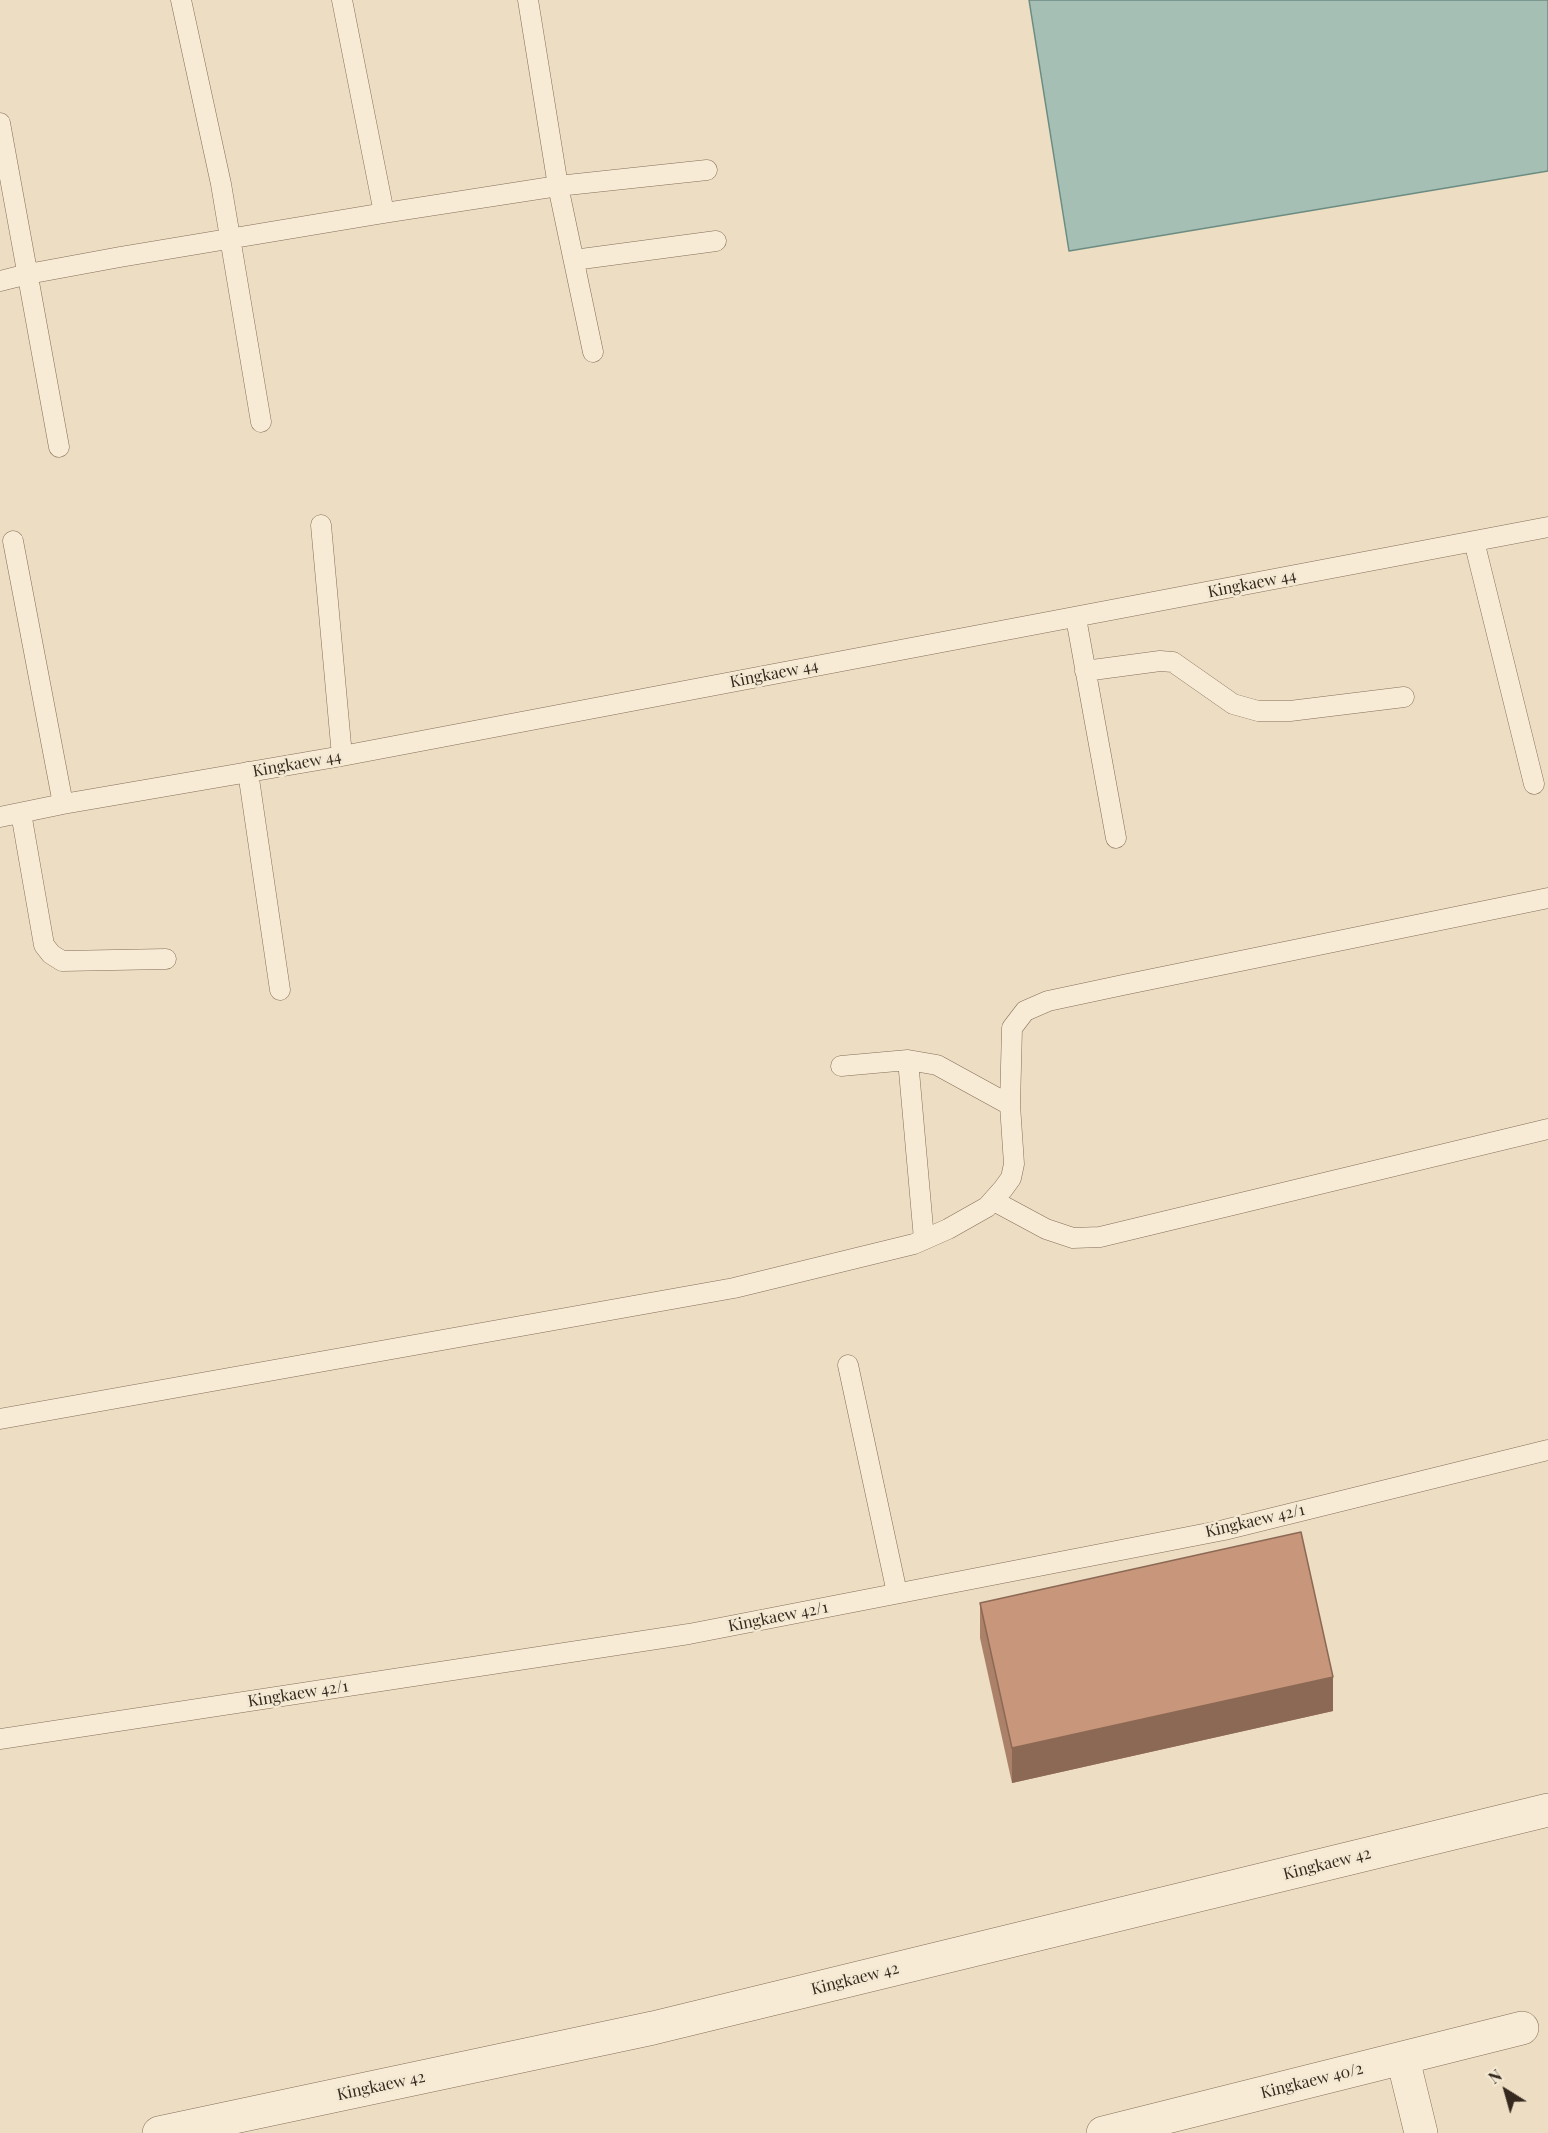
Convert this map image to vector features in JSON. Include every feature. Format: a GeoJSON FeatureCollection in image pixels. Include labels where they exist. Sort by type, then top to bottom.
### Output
{"type":"FeatureCollection","features":[{"type":"Feature","properties":{"kind":"street","name":"Kingkaew 42"},"geometry":{"type":"LineString","coordinates":[[159,2133],[653,2028],[1548,1810]]}},
{"type":"Feature","properties":{"kind":"street","name":"Kingkaew 40/2"},"geometry":{"type":"LineString","coordinates":[[1103,2133],[1522,2028]]}},
{"type":"Feature","properties":{"kind":"street"},"geometry":{"type":"LineString","coordinates":[[1402,2059],[1421,2133]]}},
{"type":"Feature","properties":{"kind":"lane"},"geometry":{"type":"LineString","coordinates":[[181,0],[221,184],[261,423]]}},
{"type":"Feature","properties":{"kind":"lane"},"geometry":{"type":"LineString","coordinates":[[342,0],[384,213]]}},
{"type":"Feature","properties":{"kind":"lane"},"geometry":{"type":"LineString","coordinates":[[528,0],[558,186],[593,352]]}},
{"type":"Feature","properties":{"kind":"lane"},"geometry":{"type":"LineString","coordinates":[[0,123],[59,447]]}},
{"type":"Feature","properties":{"kind":"lane"},"geometry":{"type":"LineString","coordinates":[[0,281],[28,273],[384,213],[558,186],[707,170]]}},
{"type":"Feature","properties":{"kind":"lane"},"geometry":{"type":"LineString","coordinates":[[574,260],[716,241]]}},
{"type":"Feature","properties":{"kind":"lane"},"geometry":{"type":"LineString","coordinates":[[321,525],[342,756]]}},
{"type":"Feature","properties":{"kind":"lane","name":"Kingkaew 44"},"geometry":{"type":"LineString","coordinates":[[0,817],[342,756],[1548,527]]}},
{"type":"Feature","properties":{"kind":"lane"},"geometry":{"type":"LineString","coordinates":[[13,541],[63,804]]}},
{"type":"Feature","properties":{"kind":"lane"},"geometry":{"type":"LineString","coordinates":[[1474,541],[1534,784]]}},
{"type":"Feature","properties":{"kind":"lane"},"geometry":{"type":"LineString","coordinates":[[1076,618],[1116,838]]}},
{"type":"Feature","properties":{"kind":"lane"},"geometry":{"type":"LineString","coordinates":[[1085,671],[1160,661],[1173,662],[1233,704],[1258,711],[1290,711],[1404,697]]}},
{"type":"Feature","properties":{"kind":"lane"},"geometry":{"type":"LineString","coordinates":[[248,772],[280,990]]}},
{"type":"Feature","properties":{"kind":"lane"},"geometry":{"type":"LineString","coordinates":[[21,813],[44,945],[51,954],[62,961],[166,959]]}},
{"type":"Feature","properties":{"kind":"lane"},"geometry":{"type":"LineString","coordinates":[[0,1419],[734,1288],[914,1244],[948,1229],[987,1207],[1011,1178],[1014,1164],[1011,1105],[1012,1028],[1025,1011],[1048,1001],[1548,898]]}},
{"type":"Feature","properties":{"kind":"lane"},"geometry":{"type":"LineString","coordinates":[[841,1066],[908,1060],[937,1065],[1011,1105]]}},
{"type":"Feature","properties":{"kind":"lane"},"geometry":{"type":"LineString","coordinates":[[908,1060],[924,1239]]}},
{"type":"Feature","properties":{"kind":"lane"},"geometry":{"type":"LineString","coordinates":[[994,1201],[1046,1229],[1073,1238],[1100,1237],[1548,1129]]}},
{"type":"Feature","properties":{"kind":"lane"},"geometry":{"type":"LineString","coordinates":[[848,1365],[897,1593]]}},
{"type":"Feature","properties":{"kind":"lane","name":"Kingkaew 42/1"},"geometry":{"type":"LineString","coordinates":[[0,1739],[689,1634],[1224,1530],[1548,1450]]}},
{"type":"Feature","properties":{"kind":"shaded area"},"geometry":{"type":"Polygon","coordinates":[[[1029,0],[1548,0],[1548,171],[1069,251],[1029,0]]]}},
{"type":"Feature","properties":{"kind":"building"},"geometry":{"type":"Polygon","coordinates":[[[1301,1532],[1333,1677],[1012,1748],[980,1603],[1301,1532]]]}}]}
